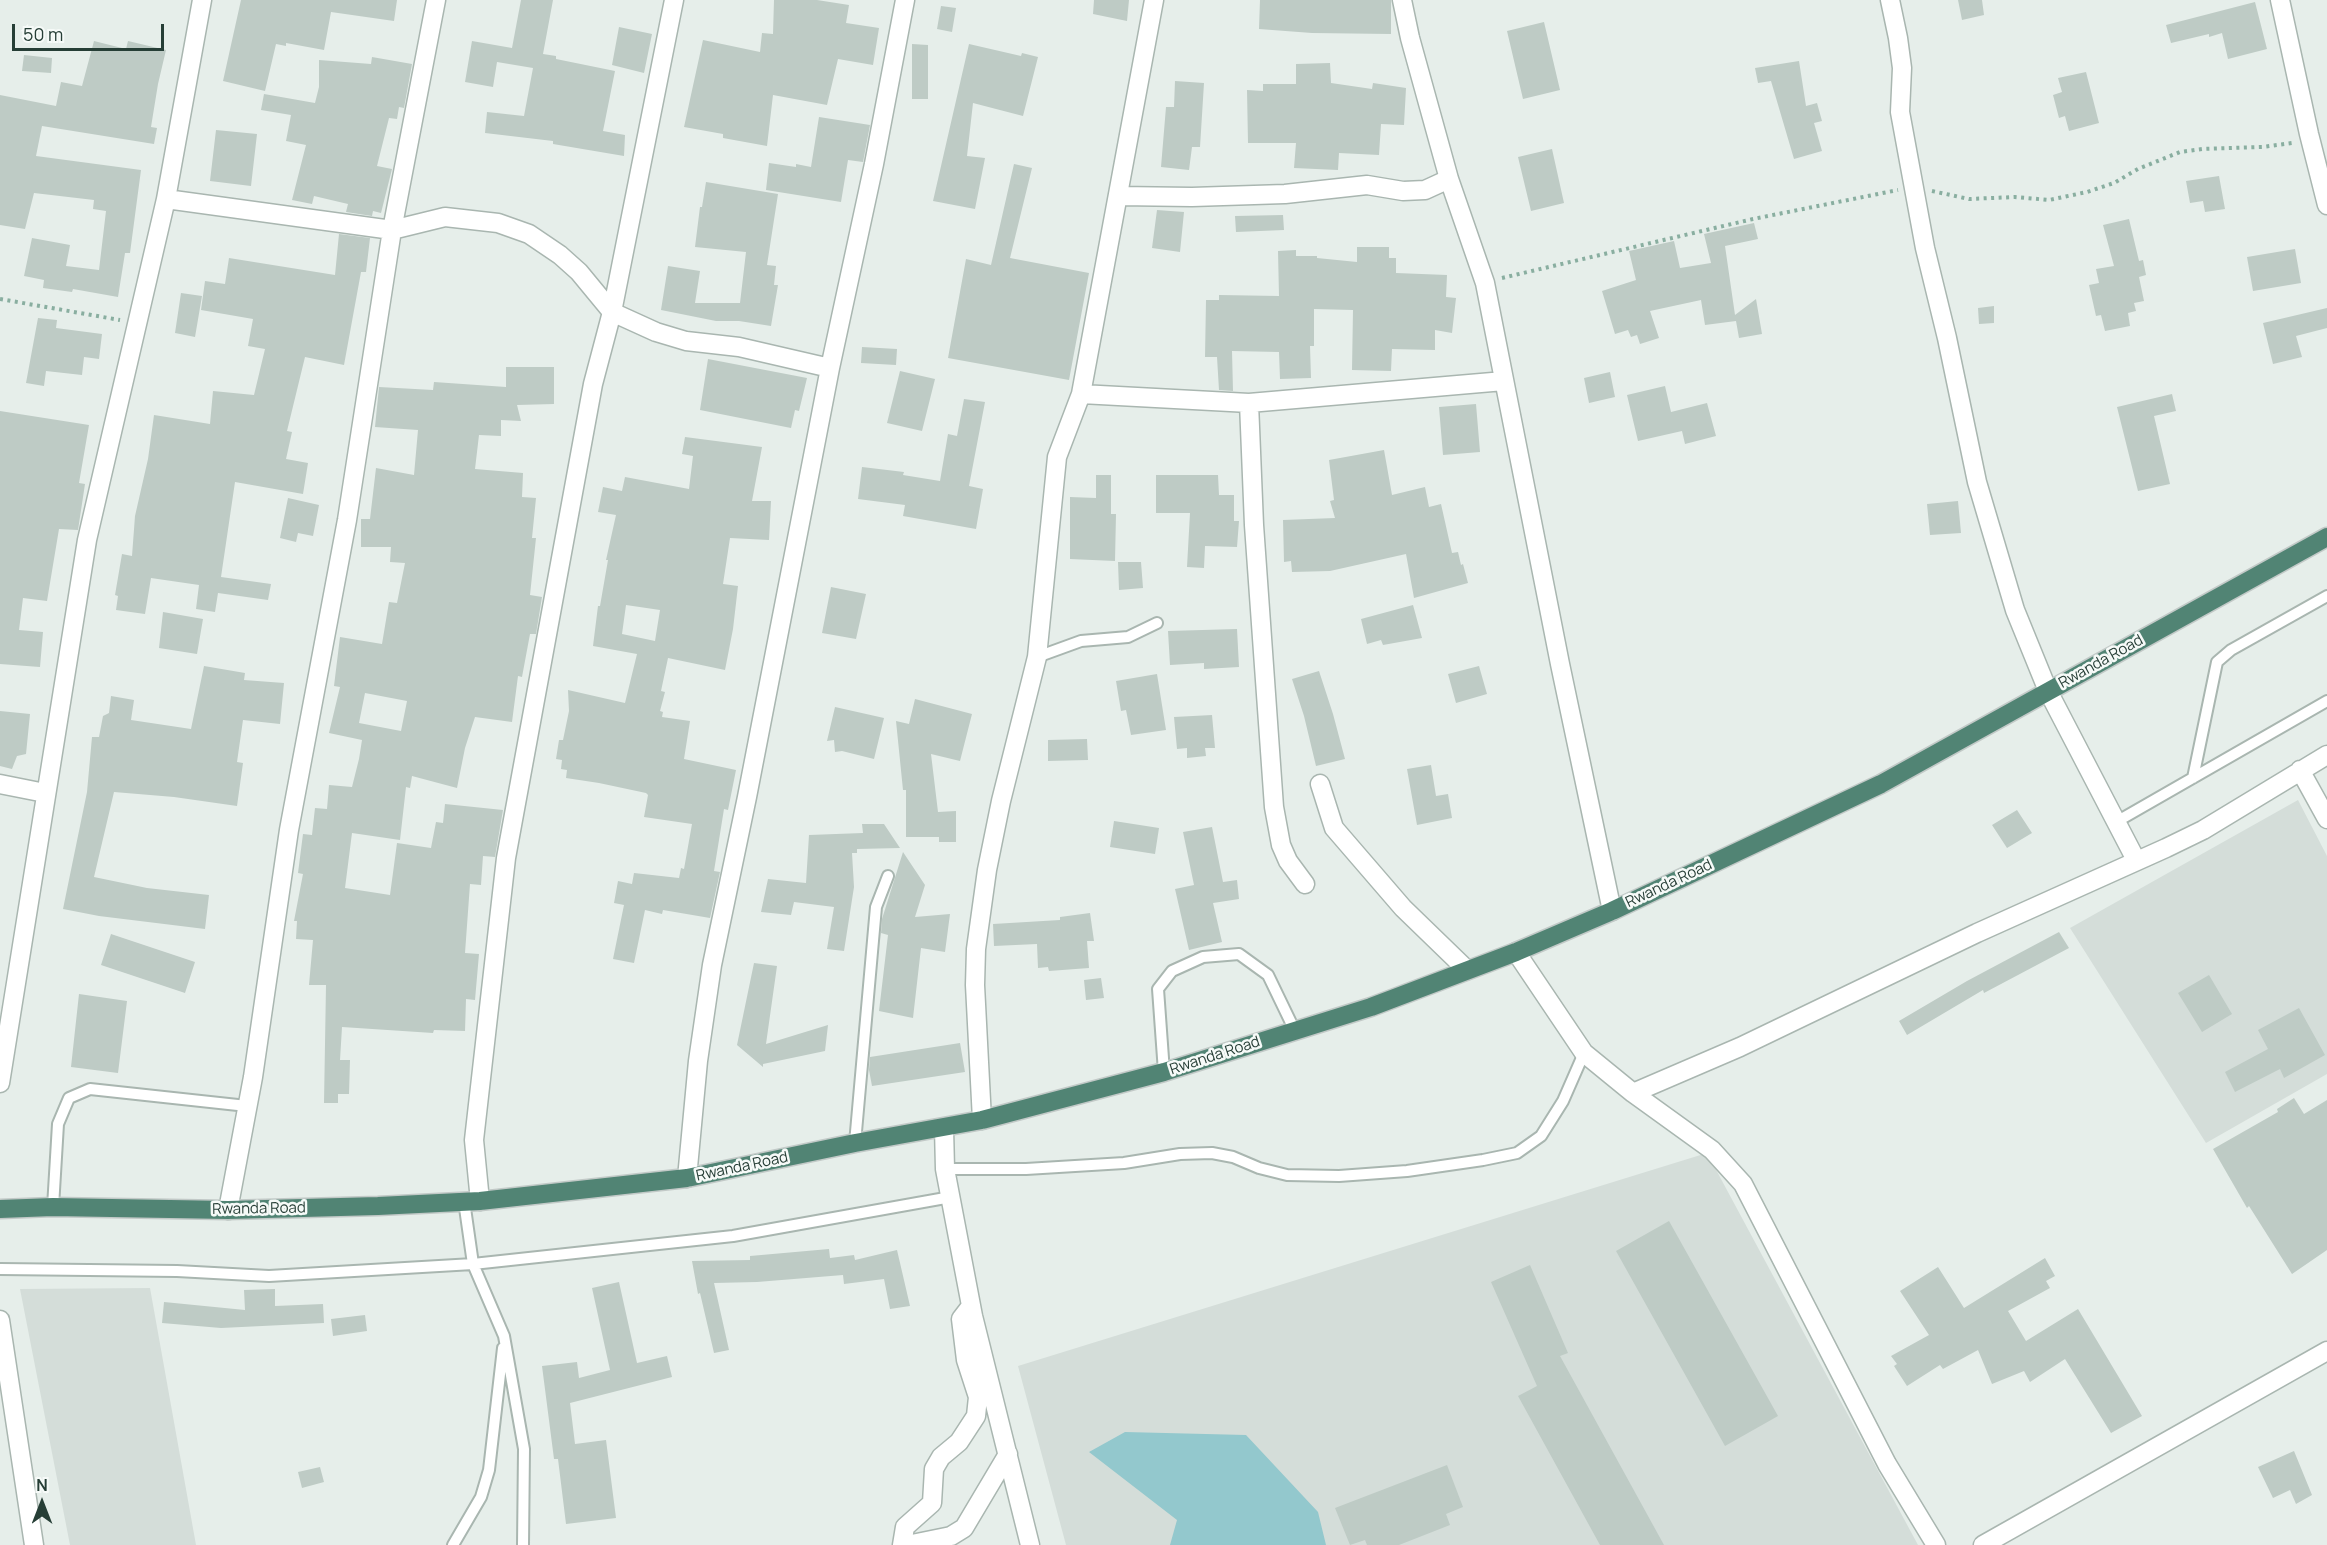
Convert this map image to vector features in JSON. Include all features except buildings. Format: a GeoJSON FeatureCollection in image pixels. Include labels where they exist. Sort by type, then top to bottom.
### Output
{"type":"FeatureCollection","features":[{"type":"Feature","properties":{"kind":"highway","name":"Rwanda Road"},"geometry":{"type":"LineString","coordinates":[[0,1209],[53,1207],[228,1210],[378,1206],[472,1201],[687,1178],[855,1143],[982,1120],[1164,1072],[1371,1007],[1516,952],[1612,910],[1881,784],[2327,537]]}},
{"type":"Feature","properties":{"kind":"street"},"geometry":{"type":"LineString","coordinates":[[0,1083],[7,988],[45,793],[87,540],[166,199],[201,0]]}},
{"type":"Feature","properties":{"kind":"street"},"geometry":{"type":"LineString","coordinates":[[228,1210],[254,1077],[289,830],[347,520],[392,230],[436,0]]}},
{"type":"Feature","properties":{"kind":"street"},"geometry":{"type":"LineString","coordinates":[[472,1201],[474,1140],[506,858],[591,395],[612,312],[674,0]]}},
{"type":"Feature","properties":{"kind":"street"},"geometry":{"type":"LineString","coordinates":[[687,1178],[698,1061],[712,965],[905,0]]}},
{"type":"Feature","properties":{"kind":"street"},"geometry":{"type":"LineString","coordinates":[[982,1120],[975,985],[976,949],[987,870],[1001,801],[1037,657],[1057,457],[1081,394],[1154,0]]}},
{"type":"Feature","properties":{"kind":"street"},"geometry":{"type":"LineString","coordinates":[[1402,0],[1410,38],[1449,179],[1485,283],[1560,664],[1612,910]]}},
{"type":"Feature","properties":{"kind":"street"},"geometry":{"type":"LineString","coordinates":[[1890,0],[1902,68],[1900,112],[1925,248],[1947,338],[1977,482],[2015,610],[2048,691],[2136,860]]}},
{"type":"Feature","properties":{"kind":"street"},"geometry":{"type":"LineString","coordinates":[[2280,0],[2327,205]]}},
{"type":"Feature","properties":{"kind":"street"},"geometry":{"type":"LineString","coordinates":[[1119,196],[1192,197],[1285,194],[1367,185],[1402,191],[1425,190],[1449,179]]}},
{"type":"Feature","properties":{"kind":"street"},"geometry":{"type":"LineString","coordinates":[[166,199],[392,230],[445,217],[498,223],[529,234],[570,263],[612,312],[656,332],[686,340],[740,347],[830,368]]}},
{"type":"Feature","properties":{"kind":"street"},"geometry":{"type":"LineString","coordinates":[[1081,394],[1249,403],[1504,381]]}},
{"type":"Feature","properties":{"kind":"street"},"geometry":{"type":"LineString","coordinates":[[1249,403],[1254,525],[1274,807],[1281,845],[1288,861],[1305,884]]}},
{"type":"Feature","properties":{"kind":"street"},"geometry":{"type":"LineString","coordinates":[[1633,1093],[1740,1047],[1977,933],[2203,830],[2327,754]]}},
{"type":"Feature","properties":{"kind":"street"},"geometry":{"type":"LineString","coordinates":[[2300,770],[2327,819]]}},
{"type":"Feature","properties":{"kind":"street"},"geometry":{"type":"LineString","coordinates":[[0,784],[45,793]]}},
{"type":"Feature","properties":{"kind":"street"},"geometry":{"type":"LineString","coordinates":[[1320,784],[1334,828],[1403,908],[1467,970]]}},
{"type":"Feature","properties":{"kind":"street"},"geometry":{"type":"LineString","coordinates":[[1516,952],[1584,1053],[1633,1093],[1712,1150],[1743,1184],[1887,1464],[1936,1545]]}},
{"type":"Feature","properties":{"kind":"street"},"geometry":{"type":"LineString","coordinates":[[944,1128],[945,1169],[971,1306],[1030,1545]]}},
{"type":"Feature","properties":{"kind":"street"},"geometry":{"type":"LineString","coordinates":[[902,1545],[905,1527],[932,1503],[934,1470],[941,1457],[959,1442],[976,1416],[978,1397],[966,1360],[961,1319],[971,1306]]}},
{"type":"Feature","properties":{"kind":"street"},"geometry":{"type":"LineString","coordinates":[[0,1320],[33,1545]]}},
{"type":"Feature","properties":{"kind":"street"},"geometry":{"type":"LineString","coordinates":[[1983,1545],[2326,1355]]}},
{"type":"Feature","properties":{"kind":"street"},"geometry":{"type":"LineString","coordinates":[[907,1545],[951,1536],[964,1528],[1008,1454]]}},
{"type":"Feature","properties":{"kind":"lane"},"geometry":{"type":"LineString","coordinates":[[2193,778],[2217,662],[2231,650],[2327,596]]}},
{"type":"Feature","properties":{"kind":"lane"},"geometry":{"type":"LineString","coordinates":[[1037,657],[1081,640],[1128,637],[1157,623]]}},
{"type":"Feature","properties":{"kind":"lane"},"geometry":{"type":"LineString","coordinates":[[2116,822],[2327,701]]}},
{"type":"Feature","properties":{"kind":"lane"},"geometry":{"type":"LineString","coordinates":[[855,1143],[876,906],[888,876]]}},
{"type":"Feature","properties":{"kind":"lane"},"geometry":{"type":"LineString","coordinates":[[1164,1072],[1158,989],[1172,971],[1203,957],[1239,954],[1268,975],[1295,1031]]}},
{"type":"Feature","properties":{"kind":"lane"},"geometry":{"type":"LineString","coordinates":[[945,1169],[1037,1169],[1124,1163],[1180,1154],[1212,1154],[1233,1157],[1259,1168],[1287,1175],[1340,1176],[1407,1171],[1518,1154],[1541,1136],[1563,1101],[1584,1053]]}},
{"type":"Feature","properties":{"kind":"lane"},"geometry":{"type":"LineString","coordinates":[[53,1207],[58,1124],[69,1098],[90,1089],[247,1106]]}},
{"type":"Feature","properties":{"kind":"lane"},"geometry":{"type":"LineString","coordinates":[[0,1269],[177,1271],[269,1276],[473,1264],[734,1236],[951,1197]]}},
{"type":"Feature","properties":{"kind":"lane"},"geometry":{"type":"LineString","coordinates":[[472,1201],[473,1264],[504,1336],[524,1449],[523,1545]]}},
{"type":"Feature","properties":{"kind":"lane"},"geometry":{"type":"LineString","coordinates":[[453,1545],[481,1497],[489,1470],[504,1336]]}},
{"type":"Feature","properties":{"kind":"path"},"geometry":{"type":"LineString","coordinates":[[1485,283],[1753,219],[1882,192],[1915,188],[1969,199],[2015,197],[2049,200],[2087,192],[2114,183],[2138,169],[2181,152],[2262,147],[2311,141]]}},
{"type":"Feature","properties":{"kind":"path"},"geometry":{"type":"LineString","coordinates":[[0,298],[136,322]]}},
{"type":"Feature","properties":{"kind":"shaded area"},"geometry":{"type":"Polygon","coordinates":[[[2298,800],[2327,856],[2327,1074],[2206,1143],[2070,928],[2298,800]]]}},
{"type":"Feature","properties":{"kind":"shaded area"},"geometry":{"type":"Polygon","coordinates":[[[1707,1153],[1918,1545],[1066,1545],[1018,1366],[1707,1153]]]}},
{"type":"Feature","properties":{"kind":"shaded area"},"geometry":{"type":"Polygon","coordinates":[[[150,1288],[196,1545],[70,1545],[20,1289],[150,1288]]]}},
{"type":"Feature","properties":{"kind":"water"},"geometry":{"type":"Polygon","coordinates":[[[1125,1432],[1246,1435],[1318,1512],[1326,1545],[1170,1545],[1177,1520],[1089,1452],[1125,1432]]]}}]}
